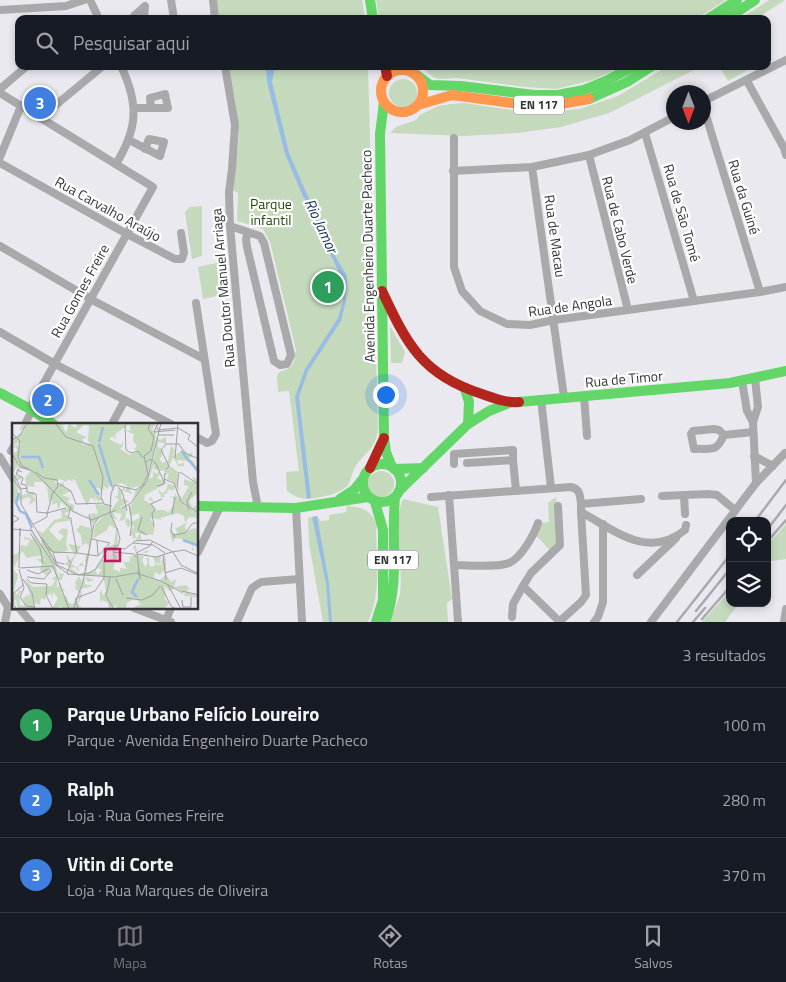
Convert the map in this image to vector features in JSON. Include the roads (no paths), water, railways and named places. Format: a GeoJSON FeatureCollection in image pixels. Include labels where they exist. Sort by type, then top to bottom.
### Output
{"type":"FeatureCollection","features":[{"type":"Feature","properties":{"kind":"main road"},"geometry":{"type":"LineString","coordinates":[[370,0],[372,15]]}},
{"type":"Feature","properties":{"kind":"main road"},"geometry":{"type":"LineString","coordinates":[[714,15],[737,0]]}},
{"type":"Feature","properties":{"kind":"main road"},"geometry":{"type":"LineString","coordinates":[[732,15],[755,0]]}},
{"type":"Feature","properties":{"kind":"main road"},"geometry":{"type":"LineString","coordinates":[[407,70],[423,85],[424,92],[418,105]]}},
{"type":"Feature","properties":{"kind":"main road","name":"EN 117"},"geometry":{"type":"LineString","coordinates":[[384,102],[381,89],[386,71],[407,70],[430,85],[461,86],[534,95],[558,95],[584,90],[627,70]]}},
{"type":"Feature","properties":{"kind":"main road","name":"EN 117"},"geometry":{"type":"LineString","coordinates":[[405,112],[434,99],[452,95],[527,105],[560,104],[590,99],[627,82],[646,70]]}},
{"type":"Feature","properties":{"kind":"main road"},"geometry":{"type":"LineString","coordinates":[[384,102],[393,110],[405,112]]}},
{"type":"Feature","properties":{"kind":"main road","name":"Avenida Engenheiro Duarte Pacheco"},"geometry":{"type":"LineString","coordinates":[[384,102],[380,134],[384,438],[386,452],[393,468]]}},
{"type":"Feature","properties":{"kind":"main road","name":"Avenida Engenheiro Duarte Pacheco"},"geometry":{"type":"LineString","coordinates":[[380,134],[394,117],[405,112]]}},
{"type":"Feature","properties":{"kind":"main road","name":"Rua de Timor"},"geometry":{"type":"LineString","coordinates":[[382,291],[396,323],[420,358],[440,376],[465,389],[509,403],[708,386],[742,381],[786,371]]}},
{"type":"Feature","properties":{"kind":"main road"},"geometry":{"type":"LineString","coordinates":[[465,389],[469,402],[468,424]]}},
{"type":"Feature","properties":{"kind":"main road"},"geometry":{"type":"LineString","coordinates":[[0,393],[31,409],[52,423]]}},
{"type":"Feature","properties":{"kind":"main road"},"geometry":{"type":"LineString","coordinates":[[199,506],[300,508],[337,501],[372,499],[386,502],[397,494],[468,424],[489,411],[509,403]]}},
{"type":"Feature","properties":{"kind":"main road","name":"Avenida Engenheiro Duarte Pacheco"},"geometry":{"type":"LineString","coordinates":[[370,468],[384,438]]}},
{"type":"Feature","properties":{"kind":"main road"},"geometry":{"type":"LineString","coordinates":[[370,468],[380,464],[393,468],[423,468]]}},
{"type":"Feature","properties":{"kind":"main road","name":"EN 117"},"geometry":{"type":"LineString","coordinates":[[370,468],[363,479],[362,486],[372,499],[383,530],[383,600],[376,622]]}},
{"type":"Feature","properties":{"kind":"main road","name":"EN 117"},"geometry":{"type":"LineString","coordinates":[[385,622],[394,592],[393,519],[400,478],[393,468]]}},
{"type":"Feature","properties":{"kind":"main road"},"geometry":{"type":"LineString","coordinates":[[337,501],[354,490],[363,479]]}},
{"type":"Feature","properties":{"kind":"street"},"geometry":{"type":"LineString","coordinates":[[0,10],[66,6],[84,0]]}},
{"type":"Feature","properties":{"kind":"street"},"geometry":{"type":"LineString","coordinates":[[90,0],[97,15]]}},
{"type":"Feature","properties":{"kind":"street"},"geometry":{"type":"LineString","coordinates":[[171,0],[173,15]]}},
{"type":"Feature","properties":{"kind":"street"},"geometry":{"type":"LineString","coordinates":[[213,0],[215,15]]}},
{"type":"Feature","properties":{"kind":"street"},"geometry":{"type":"LineString","coordinates":[[135,15],[145,6],[144,15]]}},
{"type":"Feature","properties":{"kind":"street"},"geometry":{"type":"LineString","coordinates":[[771,68],[786,60]]}},
{"type":"Feature","properties":{"kind":"street"},"geometry":{"type":"LineString","coordinates":[[23,70],[0,91],[20,106],[116,164],[129,140],[135,116],[130,88],[123,70]]}},
{"type":"Feature","properties":{"kind":"street"},"geometry":{"type":"LineString","coordinates":[[40,118],[98,70]]}},
{"type":"Feature","properties":{"kind":"street","name":"Rua Doutor Manuel Arriaga"},"geometry":{"type":"LineString","coordinates":[[226,70],[235,124],[229,192],[230,226],[253,482],[258,508]]}},
{"type":"Feature","properties":{"kind":"street"},"geometry":{"type":"LineString","coordinates":[[711,99],[767,70]]}},
{"type":"Feature","properties":{"kind":"street"},"geometry":{"type":"LineString","coordinates":[[747,81],[785,150]]}},
{"type":"Feature","properties":{"kind":"street"},"geometry":{"type":"LineString","coordinates":[[0,157],[20,106]]}},
{"type":"Feature","properties":{"kind":"street"},"geometry":{"type":"LineString","coordinates":[[134,108],[151,108]]}},
{"type":"Feature","properties":{"kind":"street"},"geometry":{"type":"LineString","coordinates":[[453,171],[532,168],[589,155],[630,140],[666,121]]}},
{"type":"Feature","properties":{"kind":"street","name":"Rua da Guiné"},"geometry":{"type":"LineString","coordinates":[[710,130],[760,292]]}},
{"type":"Feature","properties":{"kind":"street","name":"Rua de São Tomé"},"geometry":{"type":"LineString","coordinates":[[645,132],[694,301]]}},
{"type":"Feature","properties":{"kind":"street","name":"Rua de Angola"},"geometry":{"type":"LineString","coordinates":[[454,138],[454,267],[462,291],[480,310],[507,324],[530,325],[786,287]]}},
{"type":"Feature","properties":{"kind":"street"},"geometry":{"type":"LineString","coordinates":[[129,140],[145,149]]}},
{"type":"Feature","properties":{"kind":"street","name":"Rua de Cabo Verde"},"geometry":{"type":"LineString","coordinates":[[589,155],[628,310]]}},
{"type":"Feature","properties":{"kind":"street","name":"Rua Carvalho Araújo"},"geometry":{"type":"LineString","coordinates":[[0,163],[175,259],[182,259],[184,253],[181,233]]}},
{"type":"Feature","properties":{"kind":"street","name":"Rua Gomes Freire"},"geometry":{"type":"LineString","coordinates":[[25,423],[90,298],[153,186],[116,164]]}},
{"type":"Feature","properties":{"kind":"street","name":"Rua de Macau"},"geometry":{"type":"LineString","coordinates":[[532,168],[564,397]]}},
{"type":"Feature","properties":{"kind":"street"},"geometry":{"type":"LineString","coordinates":[[230,226],[260,236],[264,243],[291,355],[287,364],[280,365],[274,361],[247,247],[246,239],[248,233]]}},
{"type":"Feature","properties":{"kind":"street"},"geometry":{"type":"LineString","coordinates":[[0,246],[90,298],[204,359]]}},
{"type":"Feature","properties":{"kind":"street"},"geometry":{"type":"LineString","coordinates":[[196,303],[216,434],[212,441],[207,443],[199,439]]}},
{"type":"Feature","properties":{"kind":"street"},"geometry":{"type":"LineString","coordinates":[[0,332],[55,364],[169,423]]}},
{"type":"Feature","properties":{"kind":"street"},"geometry":{"type":"LineString","coordinates":[[755,378],[758,407],[753,422],[756,483]]}},
{"type":"Feature","properties":{"kind":"street"},"geometry":{"type":"LineString","coordinates":[[742,381],[747,410],[753,422]]}},
{"type":"Feature","properties":{"kind":"street"},"geometry":{"type":"LineString","coordinates":[[584,396],[587,436]]}},
{"type":"Feature","properties":{"kind":"street"},"geometry":{"type":"LineString","coordinates":[[541,399],[551,488]]}},
{"type":"Feature","properties":{"kind":"street"},"geometry":{"type":"LineString","coordinates":[[113,423],[125,400]]}},
{"type":"Feature","properties":{"kind":"street"},"geometry":{"type":"LineString","coordinates":[[724,435],[753,432]]}},
{"type":"Feature","properties":{"kind":"street"},"geometry":{"type":"LineString","coordinates":[[454,464],[454,454],[513,450],[516,490]]}},
{"type":"Feature","properties":{"kind":"street"},"geometry":{"type":"LineString","coordinates":[[651,622],[756,483],[785,453]]}},
{"type":"Feature","properties":{"kind":"street"},"geometry":{"type":"LineString","coordinates":[[754,456],[773,466]]}},
{"type":"Feature","properties":{"kind":"street"},"geometry":{"type":"LineString","coordinates":[[0,457],[12,477]]}},
{"type":"Feature","properties":{"kind":"street"},"geometry":{"type":"LineString","coordinates":[[467,463],[513,460]]}},
{"type":"Feature","properties":{"kind":"street"},"geometry":{"type":"LineString","coordinates":[[431,496],[575,488],[579,492],[581,508],[586,595],[559,622],[523,586]]}},
{"type":"Feature","properties":{"kind":"street"},"geometry":{"type":"LineString","coordinates":[[684,495],[685,514]]}},
{"type":"Feature","properties":{"kind":"street"},"geometry":{"type":"LineString","coordinates":[[662,496],[717,495],[735,510]]}},
{"type":"Feature","properties":{"kind":"street"},"geometry":{"type":"LineString","coordinates":[[449,496],[458,622]]}},
{"type":"Feature","properties":{"kind":"street"},"geometry":{"type":"LineString","coordinates":[[581,508],[641,499]]}},
{"type":"Feature","properties":{"kind":"street"},"geometry":{"type":"LineString","coordinates":[[512,618],[513,604],[531,573],[560,545],[558,506]]}},
{"type":"Feature","properties":{"kind":"street"},"geometry":{"type":"LineString","coordinates":[[199,550],[220,507]]}},
{"type":"Feature","properties":{"kind":"street"},"geometry":{"type":"LineString","coordinates":[[300,508],[299,579],[302,622]]}},
{"type":"Feature","properties":{"kind":"street"},"geometry":{"type":"LineString","coordinates":[[581,508],[616,533],[640,543],[660,542],[679,535]]}},
{"type":"Feature","properties":{"kind":"street"},"geometry":{"type":"LineString","coordinates":[[454,565],[503,565],[512,562],[534,536],[538,523]]}},
{"type":"Feature","properties":{"kind":"street"},"geometry":{"type":"LineString","coordinates":[[594,622],[604,602],[602,524]]}},
{"type":"Feature","properties":{"kind":"street"},"geometry":{"type":"LineString","coordinates":[[637,575],[685,530],[686,525]]}},
{"type":"Feature","properties":{"kind":"street"},"geometry":{"type":"LineString","coordinates":[[236,622],[252,588],[260,582],[299,579]]}},
{"type":"Feature","properties":{"kind":"street"},"geometry":{"type":"LineString","coordinates":[[0,594],[11,607],[6,622]]}},
{"type":"Feature","properties":{"kind":"street"},"geometry":{"type":"LineString","coordinates":[[784,622],[786,609]]}},
{"type":"Feature","properties":{"kind":"street"},"geometry":{"type":"LineString","coordinates":[[21,610],[31,622]]}},
{"type":"Feature","properties":{"kind":"street"},"geometry":{"type":"LineString","coordinates":[[139,610],[168,621]]}},
{"type":"Feature","properties":{"kind":"water"},"geometry":{"type":"Polygon","coordinates":[[[266,70],[274,70],[272,82],[289,153],[331,249],[347,276],[346,301],[341,321],[308,371],[299,397],[311,498],[307,499],[295,397],[305,369],[338,318],[343,301],[344,283],[285,154],[267,82],[266,70]]]}},
{"type":"Feature","properties":{"kind":"water"},"geometry":{"type":"Polygon","coordinates":[[[317,516],[329,583],[332,622],[329,622],[326,583],[312,517],[317,516]]]}},
{"type":"Feature","properties":{"kind":"railway"},"geometry":{"type":"LineString","coordinates":[[758,517],[786,480]]}},
{"type":"Feature","properties":{"kind":"railway"},"geometry":{"type":"LineString","coordinates":[[771,525],[786,505]]}},
{"type":"Feature","properties":{"kind":"railway"},"geometry":{"type":"LineString","coordinates":[[771,537],[786,520]]}},
{"type":"Feature","properties":{"kind":"railway"},"geometry":{"type":"LineString","coordinates":[[677,622],[726,560]]}},
{"type":"Feature","properties":{"kind":"railway"},"geometry":{"type":"LineString","coordinates":[[696,611],[726,574]]}},
{"type":"Feature","properties":{"kind":"railway"},"geometry":{"type":"LineString","coordinates":[[702,619],[726,592]]}},
{"type":"Feature","properties":{"kind":"railway"},"geometry":{"type":"LineString","coordinates":[[693,622],[705,608]]}},
{"type":"Feature","properties":{"kind":"place","name":"Vitin di Corte"},"geometry":{"type":"Point","coordinates":[40,103]}},
{"type":"Feature","properties":{"kind":"place","name":"Parque Urbano Felício Loureiro"},"geometry":{"type":"Point","coordinates":[328,287]}},
{"type":"Feature","properties":{"kind":"place","name":"Ralph"},"geometry":{"type":"Point","coordinates":[48,400]}},
{"type":"Feature","properties":{"kind":"park label","name":"Parque infantil"},"geometry":{"type":"Point","coordinates":[271,212]}},
{"type":"Feature","properties":{"kind":"water label","name":"Rio Jamor"},"geometry":{"type":"Point","coordinates":[321,226]}}]}
